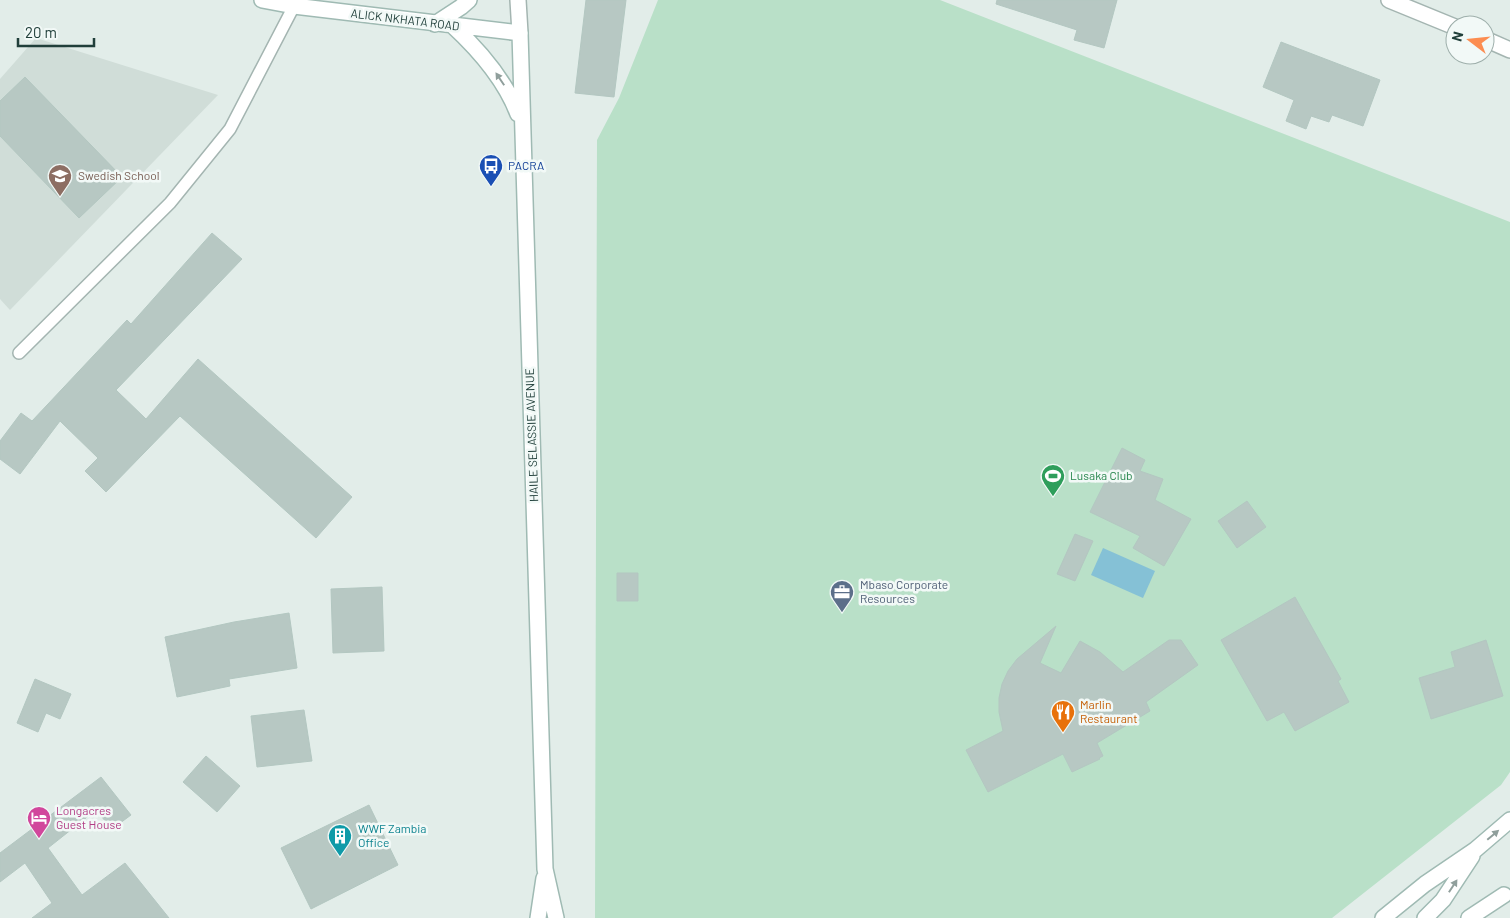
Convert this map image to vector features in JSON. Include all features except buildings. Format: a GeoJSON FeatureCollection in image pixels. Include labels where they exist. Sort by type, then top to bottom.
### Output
{"type":"FeatureCollection","features":[{"type":"Feature","properties":{"kind":"main road","name":"ALICK NKHATA ROAD"},"geometry":{"type":"LineString","coordinates":[[262,0],[294,6],[520,34]]}},
{"type":"Feature","properties":{"kind":"main road"},"geometry":{"type":"LineString","coordinates":[[435,24],[461,8],[469,0]]}},
{"type":"Feature","properties":{"kind":"main road","name":"HAILE SELASSIE AVENUE"},"geometry":{"type":"LineString","coordinates":[[518,0],[546,869],[556,918]]}},
{"type":"Feature","properties":{"kind":"main road"},"geometry":{"type":"LineString","coordinates":[[1389,0],[1445,23]]}},
{"type":"Feature","properties":{"kind":"main road"},"geometry":{"type":"LineString","coordinates":[[454,26],[495,73],[514,105],[522,123]]}},
{"type":"Feature","properties":{"kind":"main road"},"geometry":{"type":"LineString","coordinates":[[1495,44],[1510,50]]}},
{"type":"Feature","properties":{"kind":"main road"},"geometry":{"type":"LineString","coordinates":[[1383,918],[1425,884],[1475,850],[1510,820]]}},
{"type":"Feature","properties":{"kind":"main road"},"geometry":{"type":"LineString","coordinates":[[1425,918],[1443,900],[1475,850]]}},
{"type":"Feature","properties":{"kind":"main road","name":"HAILE SELASSIE AVENUE"},"geometry":{"type":"LineString","coordinates":[[538,918],[546,869]]}},
{"type":"Feature","properties":{"kind":"main road"},"geometry":{"type":"LineString","coordinates":[[1469,918],[1507,891]]}},
{"type":"Feature","properties":{"kind":"main road"},"geometry":{"type":"LineString","coordinates":[[1487,918],[1507,891]]}},
{"type":"Feature","properties":{"kind":"lane"},"geometry":{"type":"LineString","coordinates":[[19,353],[170,203],[230,129],[294,6]]}},
{"type":"Feature","properties":{"kind":"shaded area","name":"Swedish School"},"geometry":{"type":"Polygon","coordinates":[[[36,38],[218,95],[10,310],[0,299],[0,79],[36,38]]]}},
{"type":"Feature","properties":{"kind":"green space","name":"Lusaka Club"},"geometry":{"type":"Polygon","coordinates":[[[658,0],[940,0],[1510,222],[1510,772],[1501,785],[1332,918],[595,918],[597,140],[619,98],[658,0]]]}},
{"type":"Feature","properties":{"kind":"water"},"geometry":{"type":"Polygon","coordinates":[[[1103,548],[1155,571],[1143,598],[1091,575],[1103,548]]]}},
{"type":"Feature","properties":{"kind":"place","name":"PACRA"},"geometry":{"type":"Point","coordinates":[491,187]}},
{"type":"Feature","properties":{"kind":"place","name":"Swedish School"},"geometry":{"type":"Point","coordinates":[60,197]}},
{"type":"Feature","properties":{"kind":"place","name":"Lusaka Club"},"geometry":{"type":"Point","coordinates":[1053,497]}},
{"type":"Feature","properties":{"kind":"place","name":"Mbaso Corporate Resources"},"geometry":{"type":"Point","coordinates":[842,613]}},
{"type":"Feature","properties":{"kind":"place","name":"Marlin Restaurant"},"geometry":{"type":"Point","coordinates":[1063,733]}},
{"type":"Feature","properties":{"kind":"place","name":"Longacres Guest House"},"geometry":{"type":"Point","coordinates":[39,839]}},
{"type":"Feature","properties":{"kind":"place","name":"WWF Zambia Office"},"geometry":{"type":"Point","coordinates":[340,857]}}]}
